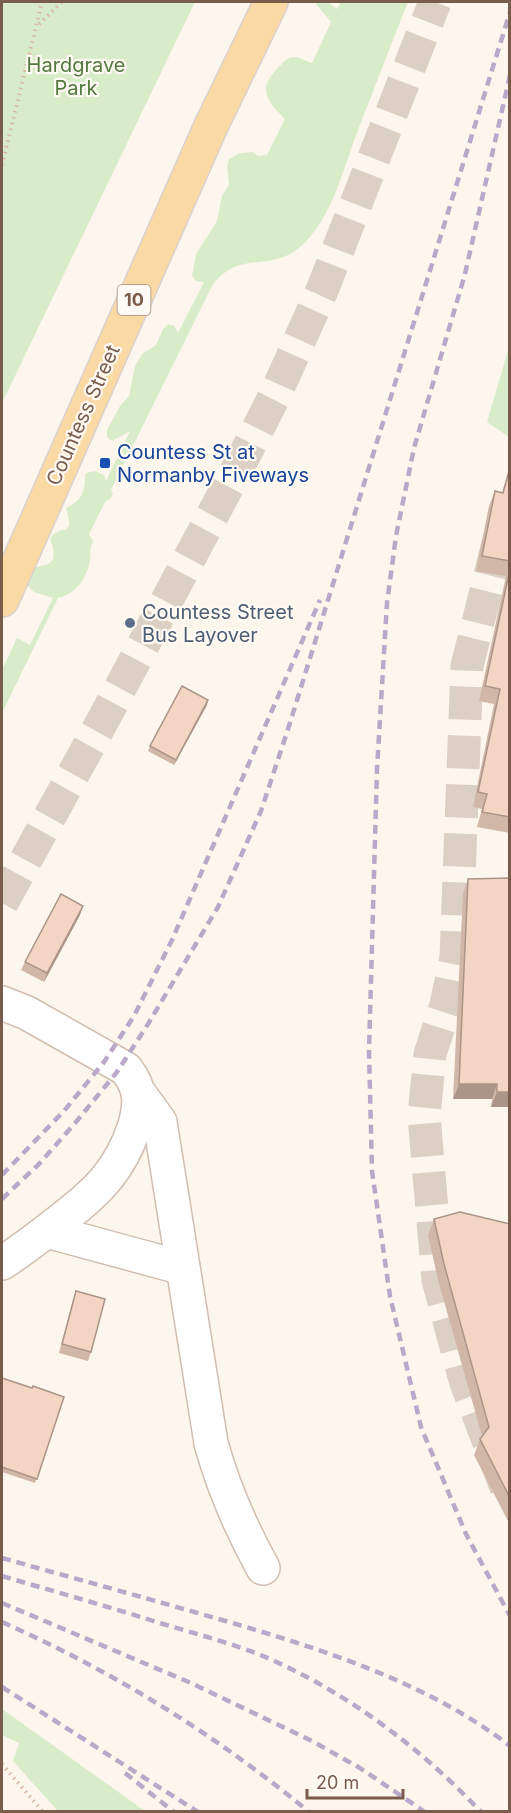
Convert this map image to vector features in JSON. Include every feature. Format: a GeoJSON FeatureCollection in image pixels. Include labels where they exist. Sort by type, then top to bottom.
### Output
{"type":"FeatureCollection","features":[{"type":"Feature","properties":{"kind":"main road","name":"Countess Street"},"geometry":{"type":"LineString","coordinates":[[2,600],[211,126],[271,2]]}},
{"type":"Feature","properties":{"kind":"lane"},"geometry":{"type":"LineString","coordinates":[[2,1003],[27,1013],[126,1069],[134,1079],[139,1093],[140,1109],[121,1160],[100,1188],[47,1231],[2,1263]]}},
{"type":"Feature","properties":{"kind":"lane"},"geometry":{"type":"LineString","coordinates":[[139,1093],[160,1122],[211,1443],[219,1473],[232,1506],[263,1568]]}},
{"type":"Feature","properties":{"kind":"lane"},"geometry":{"type":"LineString","coordinates":[[47,1231],[183,1268]]}},
{"type":"Feature","properties":{"kind":"path"},"geometry":{"type":"LineString","coordinates":[[2,165],[42,2]]}},
{"type":"Feature","properties":{"kind":"path"},"geometry":{"type":"LineString","coordinates":[[37,25],[62,2]]}},
{"type":"Feature","properties":{"kind":"path"},"geometry":{"type":"LineString","coordinates":[[2,1764],[43,1812]]}},
{"type":"Feature","properties":{"kind":"green space","name":"Hardgrave Park"},"geometry":{"type":"Polygon","coordinates":[[[2,2],[195,2],[2,403],[2,2]]]}},
{"type":"Feature","properties":{"kind":"green space"},"geometry":{"type":"Polygon","coordinates":[[[316,2],[328,2],[337,9],[341,2],[408,2],[328,209],[320,223],[299,248],[277,259],[234,267],[213,284],[111,490],[113,493],[111,498],[105,502],[89,534],[93,541],[86,573],[75,589],[58,598],[2,713],[2,670],[17,638],[30,645],[53,598],[34,592],[26,584],[32,568],[53,560],[54,552],[50,538],[68,527],[66,508],[80,498],[86,473],[95,471],[104,475],[106,481],[130,431],[112,441],[107,437],[107,430],[120,406],[129,396],[135,366],[142,354],[156,345],[163,329],[168,324],[174,326],[178,333],[204,282],[196,281],[192,276],[196,254],[217,221],[222,196],[229,185],[227,166],[229,159],[240,153],[253,152],[258,156],[267,155],[285,119],[267,95],[267,82],[289,58],[296,57],[312,63],[331,22],[316,2]]]}},
{"type":"Feature","properties":{"kind":"green space"},"geometry":{"type":"Polygon","coordinates":[[[509,347],[509,437],[487,422],[509,347]]]}},
{"type":"Feature","properties":{"kind":"green space"},"geometry":{"type":"Polygon","coordinates":[[[2,1709],[145,1811],[58,1811],[13,1761],[19,1743],[2,1735],[2,1709]]]}},
{"type":"Feature","properties":{"kind":"building"},"geometry":{"type":"Polygon","coordinates":[[[510,468],[510,561],[482,556],[495,491],[503,493],[510,468]]]}},
{"type":"Feature","properties":{"kind":"building"},"geometry":{"type":"Polygon","coordinates":[[[510,569],[510,817],[482,812],[487,794],[478,792],[500,689],[485,686],[510,569]]]}},
{"type":"Feature","properties":{"kind":"building"},"geometry":{"type":"Polygon","coordinates":[[[182,686],[208,700],[176,760],[150,746],[182,686]]]}},
{"type":"Feature","properties":{"kind":"building"},"geometry":{"type":"Polygon","coordinates":[[[510,878],[510,1092],[497,1092],[497,1084],[459,1084],[468,879],[510,878]]]}},
{"type":"Feature","properties":{"kind":"building"},"geometry":{"type":"Polygon","coordinates":[[[61,894],[83,906],[47,973],[25,962],[61,894]]]}},
{"type":"Feature","properties":{"kind":"building"},"geometry":{"type":"Polygon","coordinates":[[[460,1212],[510,1224],[510,1498],[480,1439],[489,1427],[444,1264],[434,1219],[460,1212]]]}},
{"type":"Feature","properties":{"kind":"building"},"geometry":{"type":"Polygon","coordinates":[[[76,1291],[105,1299],[91,1352],[62,1344],[76,1291]]]}},
{"type":"Feature","properties":{"kind":"building"},"geometry":{"type":"Polygon","coordinates":[[[2,1378],[64,1397],[37,1479],[2,1467],[2,1378]]]}},
{"type":"Feature","properties":{"kind":"tunnel"},"geometry":{"type":"LineString","coordinates":[[2,903],[102,722],[276,393],[323,288],[435,2]]}},
{"type":"Feature","properties":{"kind":"tunnel"},"geometry":{"type":"LineString","coordinates":[[510,496],[467,666],[456,957],[446,1005],[430,1054],[424,1116],[438,1280],[465,1380],[510,1498]]}},
{"type":"Feature","properties":{"kind":"railway"},"geometry":{"type":"LineString","coordinates":[[2,1199],[40,1163],[117,1072],[218,907],[261,811],[510,12]]}},
{"type":"Feature","properties":{"kind":"railway"},"geometry":{"type":"LineString","coordinates":[[510,75],[465,274],[414,448],[396,536],[387,603],[377,769],[369,1051],[372,1171],[390,1296],[421,1427],[466,1534],[510,1616]]}},
{"type":"Feature","properties":{"kind":"railway"},"geometry":{"type":"LineString","coordinates":[[2,1175],[64,1111],[104,1062],[134,1016],[172,940],[320,600]]}},
{"type":"Feature","properties":{"kind":"railway"},"geometry":{"type":"LineString","coordinates":[[2,1558],[229,1622],[339,1657],[376,1671],[445,1704],[510,1746]]}},
{"type":"Feature","properties":{"kind":"railway"},"geometry":{"type":"LineString","coordinates":[[2,1576],[226,1643],[293,1670],[352,1704],[407,1743],[481,1812]]}},
{"type":"Feature","properties":{"kind":"railway"},"geometry":{"type":"LineString","coordinates":[[2,1603],[191,1683],[312,1741],[360,1768],[425,1812]]}},
{"type":"Feature","properties":{"kind":"railway"},"geometry":{"type":"LineString","coordinates":[[2,1622],[83,1661],[162,1706],[237,1756],[309,1812]]}},
{"type":"Feature","properties":{"kind":"railway"},"geometry":{"type":"LineString","coordinates":[[2,1687],[198,1812]]}},
{"type":"Feature","properties":{"kind":"railway"},"geometry":{"type":"LineString","coordinates":[[125,1773],[174,1812]]}},
{"type":"Feature","properties":{"kind":"place","name":"Countess St at Normanby Fiveways"},"geometry":{"type":"Point","coordinates":[105,463]}},
{"type":"Feature","properties":{"kind":"place","name":"Countess Street Bus Layover"},"geometry":{"type":"Point","coordinates":[130,623]}}]}
